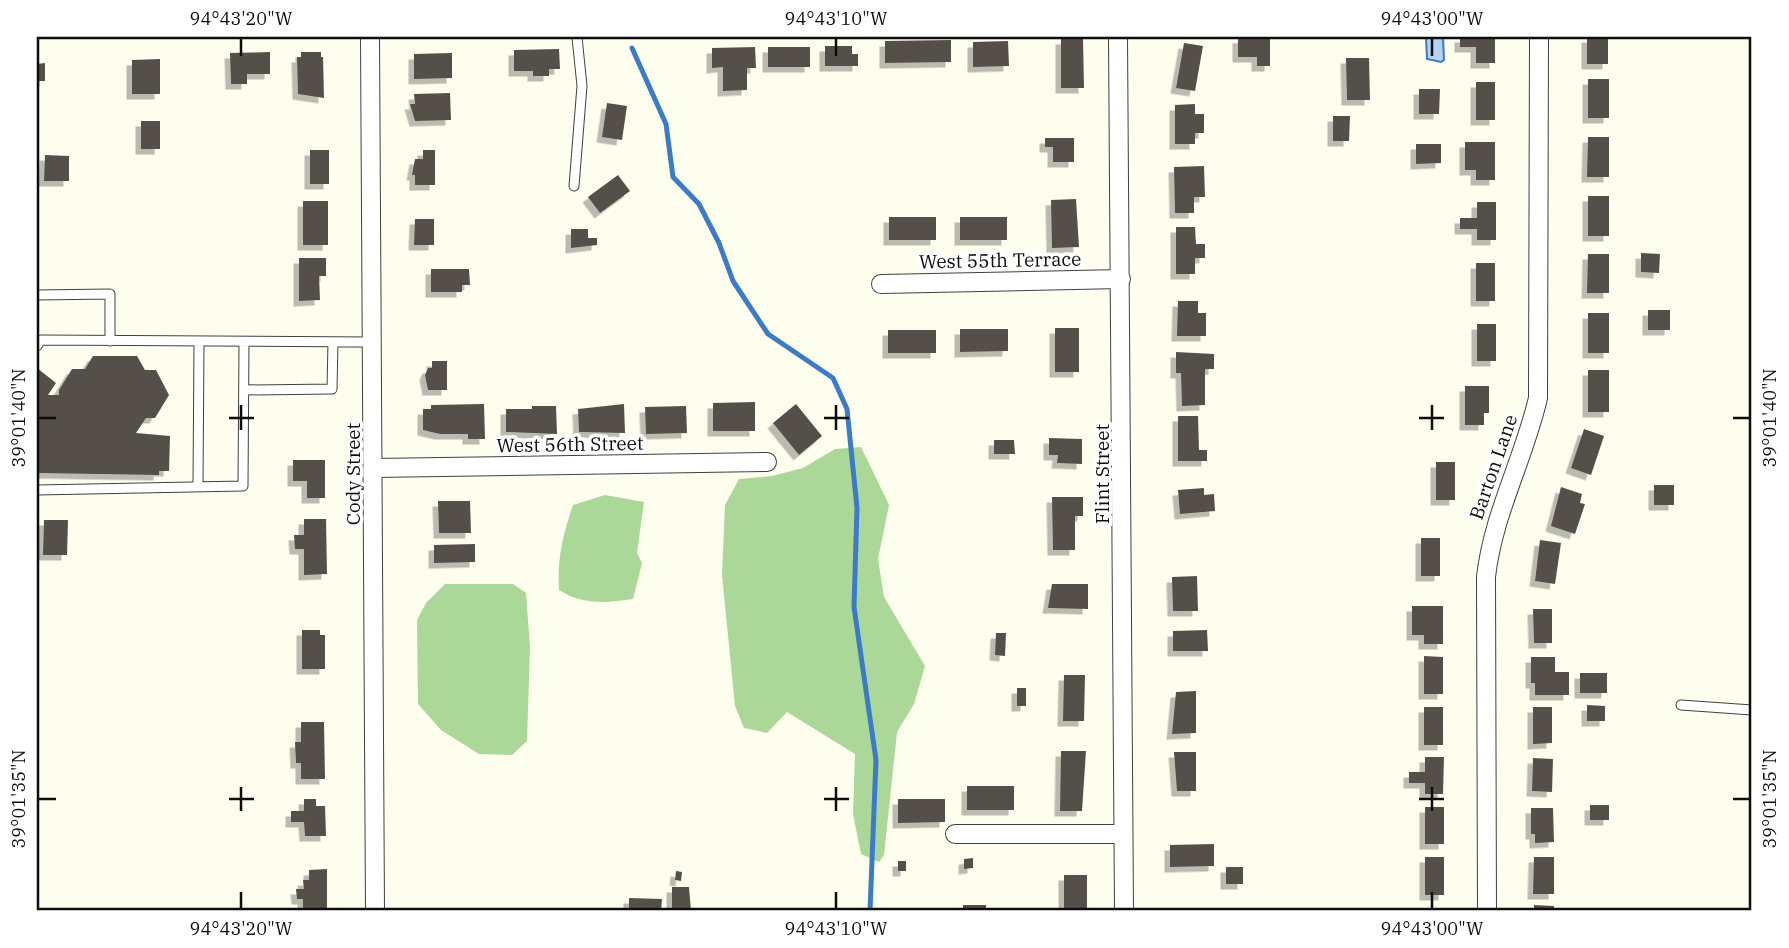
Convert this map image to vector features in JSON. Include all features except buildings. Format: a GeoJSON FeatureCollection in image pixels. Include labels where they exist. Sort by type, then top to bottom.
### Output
{"type":"FeatureCollection","features":[{"type":"Feature","properties":{"kind":"street","name":"Cody Street"},"geometry":{"type":"LineString","coordinates":[[370,37],[375,911]]}},
{"type":"Feature","properties":{"kind":"street","name":"Flint Street"},"geometry":{"type":"LineString","coordinates":[[1118,37],[1124,911]]}},
{"type":"Feature","properties":{"kind":"street","name":"Barton Lane"},"geometry":{"type":"LineString","coordinates":[[1488,911],[1486,577],[1489,545],[1498,512],[1529,436],[1538,398],[1539,37]]}},
{"type":"Feature","properties":{"kind":"street","name":"West 55th Terrace"},"geometry":{"type":"LineString","coordinates":[[881,284],[1121,279]]}},
{"type":"Feature","properties":{"kind":"street","name":"West 56th Street"},"geometry":{"type":"LineString","coordinates":[[374,468],[767,462]]}},
{"type":"Feature","properties":{"kind":"street"},"geometry":{"type":"LineString","coordinates":[[955,834],[1123,834]]}},
{"type":"Feature","properties":{"kind":"lane"},"geometry":{"type":"LineString","coordinates":[[574,186],[582,86],[578,37]]}},
{"type":"Feature","properties":{"kind":"lane"},"geometry":{"type":"LineString","coordinates":[[37,295],[110,293],[110,341]]}},
{"type":"Feature","properties":{"kind":"lane"},"geometry":{"type":"LineString","coordinates":[[37,346],[41,341],[372,342]]}},
{"type":"Feature","properties":{"kind":"lane"},"geometry":{"type":"LineString","coordinates":[[198,486],[199,342]]}},
{"type":"Feature","properties":{"kind":"lane"},"geometry":{"type":"LineString","coordinates":[[37,490],[243,486],[244,342]]}},
{"type":"Feature","properties":{"kind":"lane"},"geometry":{"type":"LineString","coordinates":[[244,390],[332,389],[333,342]]}},
{"type":"Feature","properties":{"kind":"lane"},"geometry":{"type":"LineString","coordinates":[[1681,705],[1752,710]]}},
{"type":"Feature","properties":{"kind":"green space"},"geometry":{"type":"Polygon","coordinates":[[[861,447],[889,505],[878,559],[884,597],[925,666],[914,704],[897,732],[884,855],[879,862],[861,854],[853,814],[855,754],[787,712],[767,733],[744,728],[735,706],[722,575],[725,505],[739,479],[772,476],[803,468],[835,449],[861,447]]]}},
{"type":"Feature","properties":{"kind":"green space"},"geometry":{"type":"Polygon","coordinates":[[[605,495],[644,502],[637,553],[642,563],[633,599],[594,602],[559,590],[562,547],[573,505],[605,495]]]}},
{"type":"Feature","properties":{"kind":"green space"},"geometry":{"type":"Polygon","coordinates":[[[445,584],[513,584],[526,593],[530,647],[527,741],[512,755],[479,754],[441,730],[418,704],[417,620],[426,603],[445,584]]]}},
{"type":"Feature","properties":{"kind":"water"},"geometry":{"type":"Polygon","coordinates":[[[1426,37],[1443,37],[1444,60],[1441,62],[1427,59],[1426,37]]]}},
{"type":"Feature","properties":{"kind":"waterway"},"geometry":{"type":"LineString","coordinates":[[632,48],[666,124],[673,177],[699,204],[719,243],[733,281],[768,334],[833,378],[847,409],[857,508],[854,607],[876,760],[870,911]]}}]}
